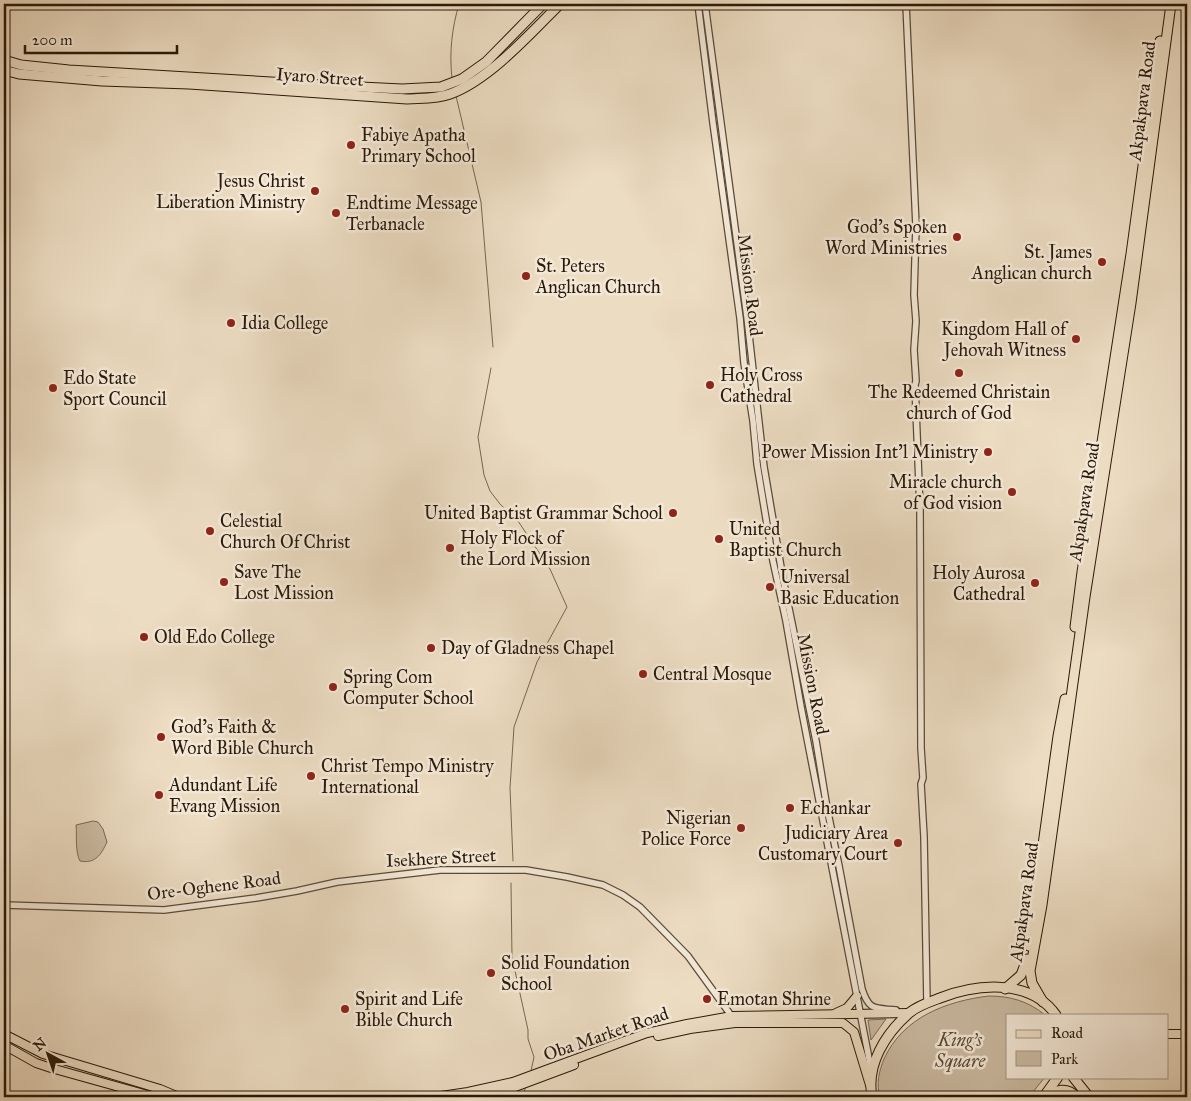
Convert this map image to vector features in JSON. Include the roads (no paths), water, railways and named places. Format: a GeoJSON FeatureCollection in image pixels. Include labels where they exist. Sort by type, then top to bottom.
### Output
{"type":"FeatureCollection","features":[{"type":"Feature","properties":{"kind":"highway"},"geometry":{"type":"LineString","coordinates":[[448,90],[486,62],[543,4]]}},
{"type":"Feature","properties":{"kind":"highway"},"geometry":{"type":"LineString","coordinates":[[448,90],[459,90],[479,79],[560,4]]}},
{"type":"Feature","properties":{"kind":"highway","name":"Akpakpava Road"},"geometry":{"type":"LineString","coordinates":[[1005,988],[1021,975],[1026,963],[1082,572],[1129,273],[1165,4]]}},
{"type":"Feature","properties":{"kind":"highway","name":"Akpakpava Road"},"geometry":{"type":"LineString","coordinates":[[1043,1002],[1032,983],[1030,971],[1042,905],[1085,597],[1135,275],[1170,4]]}},
{"type":"Feature","properties":{"kind":"highway"},"geometry":{"type":"LineString","coordinates":[[4,60],[21,65],[188,81]]}},
{"type":"Feature","properties":{"kind":"highway"},"geometry":{"type":"LineString","coordinates":[[4,70],[19,74],[61,78],[188,81]]}},
{"type":"Feature","properties":{"kind":"highway","name":"Iyaro Street"},"geometry":{"type":"LineString","coordinates":[[188,81],[407,99],[439,97],[448,90]]}},
{"type":"Feature","properties":{"kind":"highway"},"geometry":{"type":"LineString","coordinates":[[872,1097],[870,1086],[876,1056],[906,1012],[960,990],[989,986],[1023,991],[1037,997],[1055,1014]]}},
{"type":"Feature","properties":{"kind":"highway"},"geometry":{"type":"LineString","coordinates":[[1044,1097],[1057,1078]]}},
{"type":"Feature","properties":{"kind":"highway"},"geometry":{"type":"LineString","coordinates":[[1074,1078],[1090,1097]]}},
{"type":"Feature","properties":{"kind":"highway"},"geometry":{"type":"LineString","coordinates":[[1044,1097],[1062,1089],[1069,1091],[1077,1097]]}},
{"type":"Feature","properties":{"kind":"main road"},"geometry":{"type":"LineString","coordinates":[[832,1014],[847,1008],[857,996]]}},
{"type":"Feature","properties":{"kind":"main road","name":"Oba Market Road"},"geometry":{"type":"LineString","coordinates":[[434,1097],[513,1082],[647,1033],[687,1024],[733,1019],[906,1012]]}},
{"type":"Feature","properties":{"kind":"main road","name":"Oba Market Road"},"geometry":{"type":"LineString","coordinates":[[471,1097],[534,1081],[649,1038],[733,1019],[843,1023],[854,1032],[870,1086]]}},
{"type":"Feature","properties":{"kind":"main road"},"geometry":{"type":"LineString","coordinates":[[4,1034],[42,1054],[160,1089],[179,1097]]}},
{"type":"Feature","properties":{"kind":"main road"},"geometry":{"type":"LineString","coordinates":[[1168,1034],[1187,1034]]}},
{"type":"Feature","properties":{"kind":"main road"},"geometry":{"type":"LineString","coordinates":[[4,1045],[36,1063],[155,1097]]}},
{"type":"Feature","properties":{"kind":"street","name":"Mission Road"},"geometry":{"type":"LineString","coordinates":[[698,4],[740,318],[757,464],[773,561],[788,629],[801,707],[872,1071]]}},
{"type":"Feature","properties":{"kind":"street","name":"Mission Road"},"geometry":{"type":"LineString","coordinates":[[705,4],[747,317],[764,467],[783,579],[816,741],[826,808],[862,988],[867,1003],[872,1007],[906,1012]]}},
{"type":"Feature","properties":{"kind":"street"},"geometry":{"type":"LineString","coordinates":[[906,4],[916,226],[914,295],[916,381],[914,385],[920,509],[921,748],[923,778],[921,784],[924,845],[926,1003]]}},
{"type":"Feature","properties":{"kind":"street","name":"Isekhere Street"},"geometry":{"type":"LineString","coordinates":[[337,882],[462,869],[526,870],[603,885],[623,895],[640,908],[688,956],[733,1019]]}},
{"type":"Feature","properties":{"kind":"street","name":"Ore-Oghene Road"},"geometry":{"type":"LineString","coordinates":[[4,905],[164,910],[281,894],[337,882]]}},
{"type":"Feature","properties":{"kind":"waterway"},"geometry":{"type":"LineString","coordinates":[[452,78],[452,40],[459,4]]}},
{"type":"Feature","properties":{"kind":"waterway"},"geometry":{"type":"LineString","coordinates":[[456,96],[481,202],[493,347]]}},
{"type":"Feature","properties":{"kind":"waterway"},"geometry":{"type":"LineString","coordinates":[[491,368],[478,437],[484,475],[490,491],[500,504],[518,521],[550,569],[567,607],[537,662],[514,727],[510,788],[513,861]]}},
{"type":"Feature","properties":{"kind":"waterway"},"geometry":{"type":"LineString","coordinates":[[511,883],[512,957],[528,1030],[528,1039],[534,1057],[531,1071]]}},
{"type":"Feature","properties":{"kind":"waterway"},"geometry":{"type":"LineString","coordinates":[[526,1086],[524,1092],[526,1097]]}},
{"type":"Feature","properties":{"kind":"place","name":"Fabiye Apatha Primary School"},"geometry":{"type":"Point","coordinates":[351,145]}},
{"type":"Feature","properties":{"kind":"place","name":"Jesus Christ Liberation Ministry"},"geometry":{"type":"Point","coordinates":[315,191]}},
{"type":"Feature","properties":{"kind":"place","name":"Endtime Message Terbanacle"},"geometry":{"type":"Point","coordinates":[336,213]}},
{"type":"Feature","properties":{"kind":"place","name":"God's Spoken Word Ministries"},"geometry":{"type":"Point","coordinates":[957,237]}},
{"type":"Feature","properties":{"kind":"place","name":"St. James Anglican church"},"geometry":{"type":"Point","coordinates":[1102,262]}},
{"type":"Feature","properties":{"kind":"place","name":"St. Peters Anglican Church"},"geometry":{"type":"Point","coordinates":[526,276]}},
{"type":"Feature","properties":{"kind":"place","name":"Idia College"},"geometry":{"type":"Point","coordinates":[231,323]}},
{"type":"Feature","properties":{"kind":"place","name":"Kingdom Hall of Jehovah Witness"},"geometry":{"type":"Point","coordinates":[1076,339]}},
{"type":"Feature","properties":{"kind":"place","name":"The Redeemed Christain church of God"},"geometry":{"type":"Point","coordinates":[959,373]}},
{"type":"Feature","properties":{"kind":"place","name":"Holy Cross Cathedral"},"geometry":{"type":"Point","coordinates":[710,385]}},
{"type":"Feature","properties":{"kind":"place","name":"Edo State Sport Council"},"geometry":{"type":"Point","coordinates":[53,388]}},
{"type":"Feature","properties":{"kind":"place","name":"Power Mission Int'l Ministry"},"geometry":{"type":"Point","coordinates":[988,452]}},
{"type":"Feature","properties":{"kind":"place","name":"Miracle church of God vision"},"geometry":{"type":"Point","coordinates":[1012,492]}},
{"type":"Feature","properties":{"kind":"place","name":"United Baptist Grammar School"},"geometry":{"type":"Point","coordinates":[673,513]}},
{"type":"Feature","properties":{"kind":"place","name":"Celestial Church Of Christ"},"geometry":{"type":"Point","coordinates":[210,531]}},
{"type":"Feature","properties":{"kind":"place","name":"United Baptist Church"},"geometry":{"type":"Point","coordinates":[719,539]}},
{"type":"Feature","properties":{"kind":"place","name":"Holy Flock of the Lord Mission"},"geometry":{"type":"Point","coordinates":[450,548]}},
{"type":"Feature","properties":{"kind":"place","name":"Save The Lost Mission"},"geometry":{"type":"Point","coordinates":[224,582]}},
{"type":"Feature","properties":{"kind":"place","name":"Holy Aurosa Cathedral"},"geometry":{"type":"Point","coordinates":[1035,583]}},
{"type":"Feature","properties":{"kind":"place","name":"Universal Basic Education"},"geometry":{"type":"Point","coordinates":[770,587]}},
{"type":"Feature","properties":{"kind":"place","name":"Old Edo College"},"geometry":{"type":"Point","coordinates":[144,637]}},
{"type":"Feature","properties":{"kind":"place","name":"Day of Gladness Chapel"},"geometry":{"type":"Point","coordinates":[431,648]}},
{"type":"Feature","properties":{"kind":"place","name":"Central Mosque"},"geometry":{"type":"Point","coordinates":[643,674]}},
{"type":"Feature","properties":{"kind":"place","name":"Spring Com Computer School"},"geometry":{"type":"Point","coordinates":[333,687]}},
{"type":"Feature","properties":{"kind":"place","name":"God's Faith & Word Bible Church"},"geometry":{"type":"Point","coordinates":[161,737]}},
{"type":"Feature","properties":{"kind":"place","name":"Christ Tempo Ministry International"},"geometry":{"type":"Point","coordinates":[311,776]}},
{"type":"Feature","properties":{"kind":"place","name":"Adundant Life Evang Mission"},"geometry":{"type":"Point","coordinates":[159,795]}},
{"type":"Feature","properties":{"kind":"place","name":"Echankar"},"geometry":{"type":"Point","coordinates":[790,808]}},
{"type":"Feature","properties":{"kind":"place","name":"Nigerian Police Force"},"geometry":{"type":"Point","coordinates":[741,828]}},
{"type":"Feature","properties":{"kind":"place","name":"Judiciary Area Customary Court"},"geometry":{"type":"Point","coordinates":[898,843]}},
{"type":"Feature","properties":{"kind":"place","name":"Solid Foundation School"},"geometry":{"type":"Point","coordinates":[491,973]}},
{"type":"Feature","properties":{"kind":"place","name":"Emotan Shrine"},"geometry":{"type":"Point","coordinates":[707,999]}},
{"type":"Feature","properties":{"kind":"place","name":"Spirit and Life Bible Church"},"geometry":{"type":"Point","coordinates":[345,1009]}},
{"type":"Feature","properties":{"kind":"park label","name":"King's Square"},"geometry":{"type":"Point","coordinates":[960,1050]}}]}
